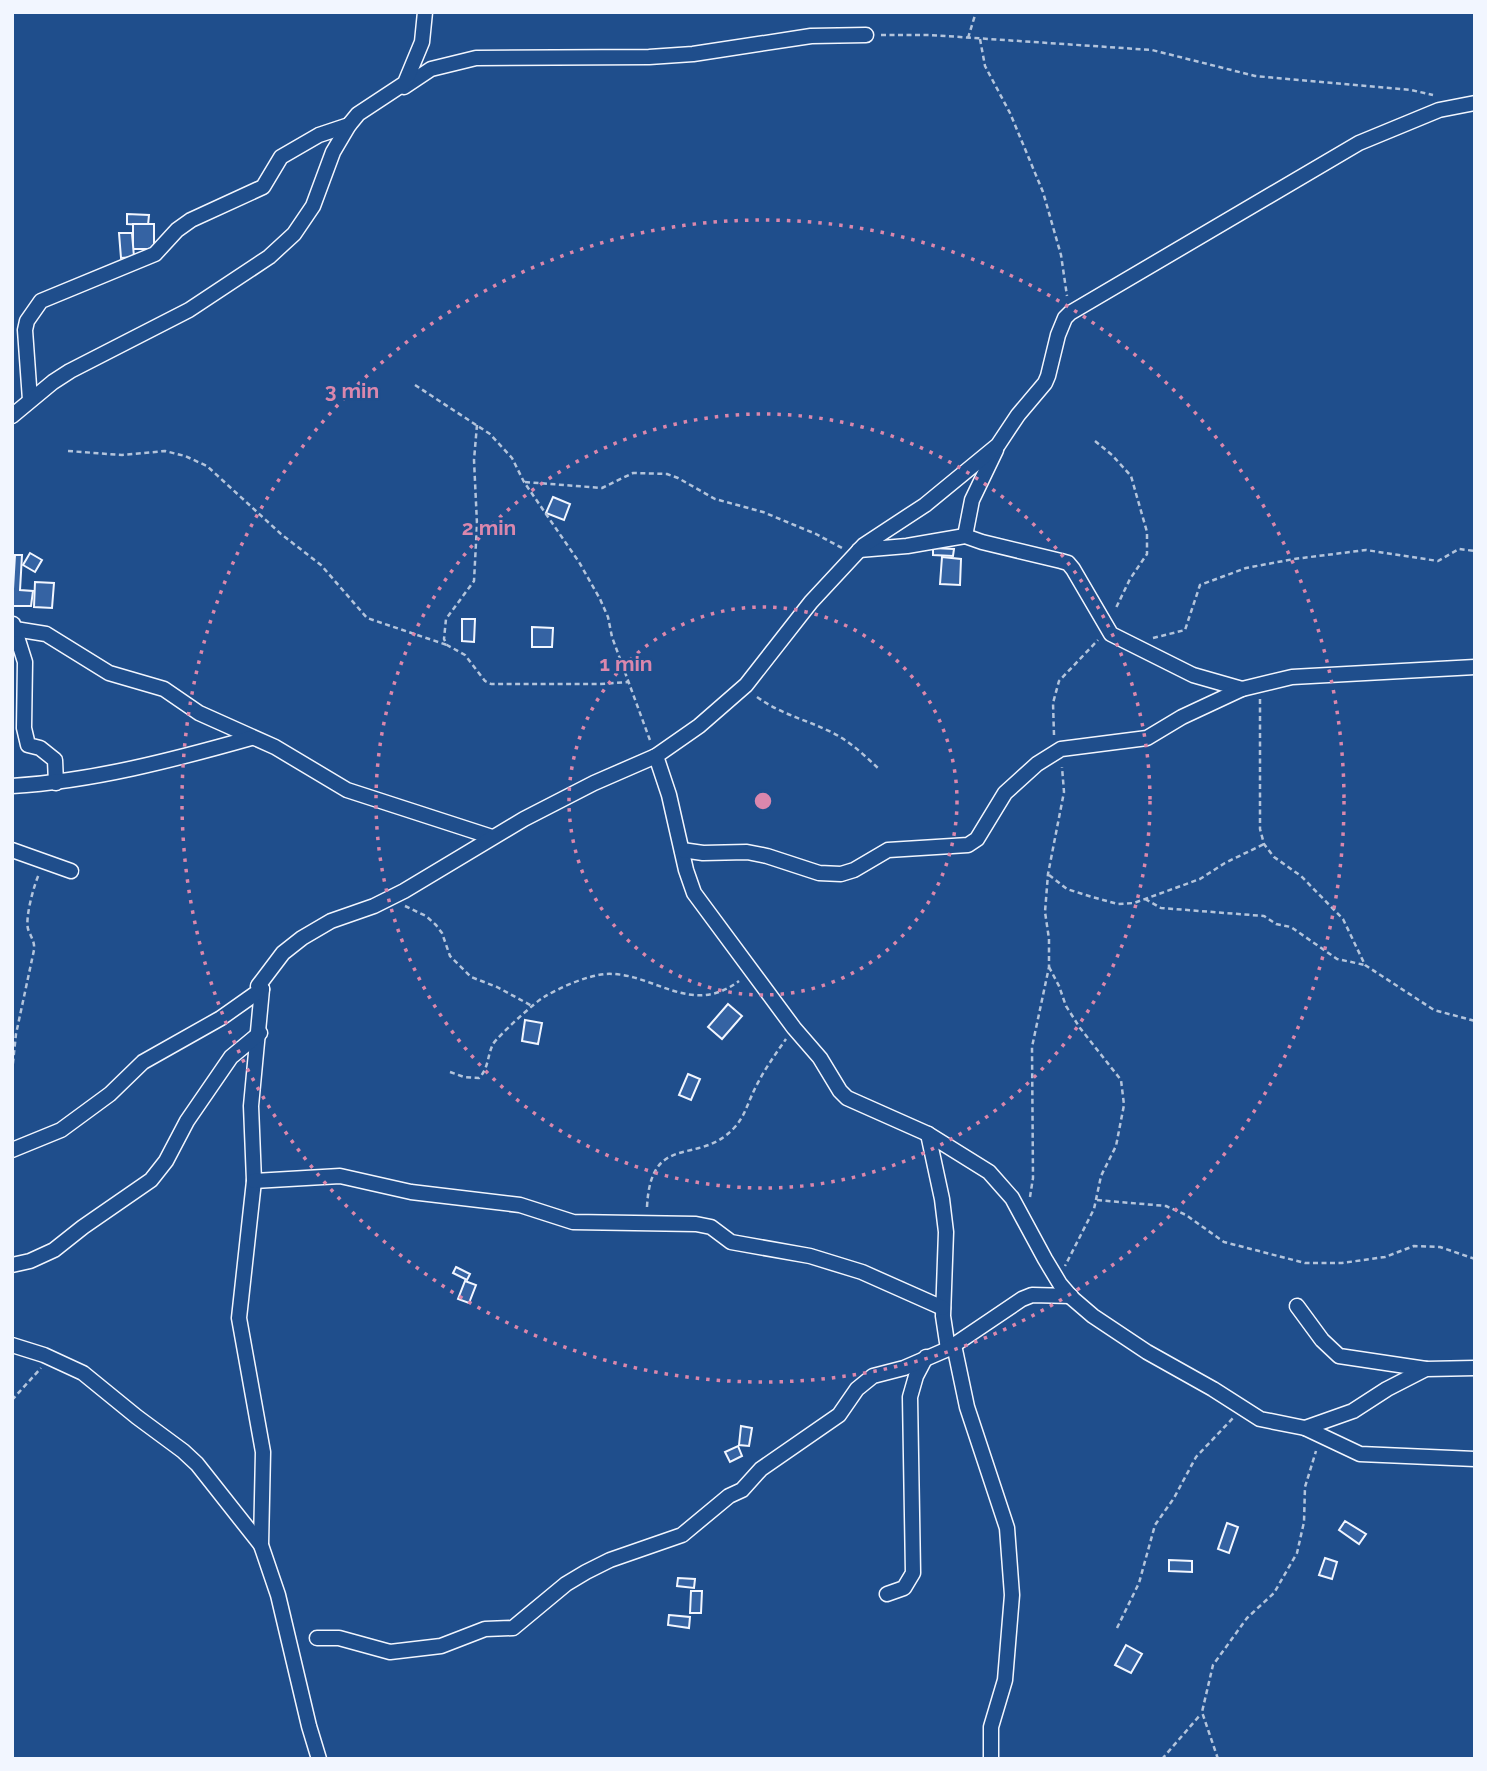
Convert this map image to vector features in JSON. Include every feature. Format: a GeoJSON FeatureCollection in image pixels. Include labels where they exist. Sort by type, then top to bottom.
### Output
{"type":"FeatureCollection","features":[{"type":"Feature","properties":{"kind":"street"},"geometry":{"type":"LineString","coordinates":[[12,416],[70,371],[189,310],[269,257],[305,220],[333,152],[349,125],[358,114],[405,83],[422,42],[425,12]]}},
{"type":"Feature","properties":{"kind":"street"},"geometry":{"type":"LineString","coordinates":[[390,93],[401,89],[431,69],[476,58],[649,57],[693,54],[811,36],[866,35]]}},
{"type":"Feature","properties":{"kind":"street"},"geometry":{"type":"LineString","coordinates":[[965,536],[972,500],[1001,437],[1045,383],[1058,335],[1070,313],[1359,143],[1439,110],[1475,103]]}},
{"type":"Feature","properties":{"kind":"street"},"geometry":{"type":"LineString","coordinates":[[30,400],[24,330],[41,301],[155,254],[177,230],[191,220],[263,187],[281,157],[319,135],[349,125]]}},
{"type":"Feature","properties":{"kind":"street"},"geometry":{"type":"LineString","coordinates":[[319,1759],[278,1595],[261,1545],[263,1452],[239,1318],[254,1181],[251,1106],[260,1033],[262,989],[258,986],[283,953],[302,938],[331,921],[404,891],[492,837],[594,783],[656,756],[699,726],[746,685],[811,602],[856,552],[935,496],[998,445]]}},
{"type":"Feature","properties":{"kind":"street"},"geometry":{"type":"LineString","coordinates":[[856,552],[965,536],[1068,563],[1111,634],[1194,675],[1242,689]]}},
{"type":"Feature","properties":{"kind":"street"},"geometry":{"type":"LineString","coordinates":[[13,626],[46,634],[109,673],[164,689],[199,713],[275,747],[347,790],[492,837]]}},
{"type":"Feature","properties":{"kind":"street"},"geometry":{"type":"LineString","coordinates":[[13,626],[25,662],[24,729],[28,745],[40,748],[55,760],[56,783]]}},
{"type":"Feature","properties":{"kind":"street"},"geometry":{"type":"LineString","coordinates":[[681,850],[703,853],[747,852],[779,859],[819,873],[841,874],[854,870],[888,850],[968,845],[974,843],[1005,793],[1057,751],[1147,738],[1242,689],[1260,684],[1305,676],[1475,667]]}},
{"type":"Feature","properties":{"kind":"street"},"geometry":{"type":"LineString","coordinates":[[12,786],[56,783],[168,762],[251,738]]}},
{"type":"Feature","properties":{"kind":"street"},"geometry":{"type":"LineString","coordinates":[[656,756],[669,795],[694,893],[794,1028],[820,1058],[840,1091],[847,1098],[928,1134],[989,1172],[1012,1198],[1059,1282],[1093,1316],[1259,1419],[1306,1428],[1360,1454],[1475,1459]]}},
{"type":"Feature","properties":{"kind":"street"},"geometry":{"type":"LineString","coordinates":[[12,850],[71,871]]}},
{"type":"Feature","properties":{"kind":"street"},"geometry":{"type":"LineString","coordinates":[[12,1150],[61,1130],[110,1094],[143,1062],[221,1018],[262,989]]}},
{"type":"Feature","properties":{"kind":"street"},"geometry":{"type":"LineString","coordinates":[[12,1265],[30,1261],[54,1250],[151,1180],[166,1161],[187,1121],[230,1057],[260,1033]]}},
{"type":"Feature","properties":{"kind":"street"},"geometry":{"type":"LineString","coordinates":[[928,1134],[946,1232],[943,1308],[967,1407],[1007,1528],[1012,1595],[1005,1680],[992,1727],[990,1759]]}},
{"type":"Feature","properties":{"kind":"street"},"geometry":{"type":"LineString","coordinates":[[254,1181],[340,1177],[411,1192],[520,1205],[573,1222],[696,1224],[710,1227],[731,1242],[810,1256],[862,1272],[943,1308]]}},
{"type":"Feature","properties":{"kind":"street"},"geometry":{"type":"LineString","coordinates":[[317,1638],[339,1638],[390,1651],[441,1646],[485,1629],[513,1629],[566,1584],[586,1572],[610,1560],[681,1535],[729,1496],[742,1490],[761,1469],[839,1415],[857,1389],[873,1377],[904,1368],[951,1347],[1022,1299],[1032,1295],[1071,1296]]}},
{"type":"Feature","properties":{"kind":"street"},"geometry":{"type":"LineString","coordinates":[[1297,1306],[1322,1340],[1339,1356],[1426,1369],[1475,1368]]}},
{"type":"Feature","properties":{"kind":"street"},"geometry":{"type":"LineString","coordinates":[[12,1345],[83,1373],[136,1418],[190,1458],[261,1545]]}},
{"type":"Feature","properties":{"kind":"street"},"geometry":{"type":"LineString","coordinates":[[887,1594],[904,1588],[913,1573],[909,1407],[916,1376],[926,1357]]}},
{"type":"Feature","properties":{"kind":"street"},"geometry":{"type":"LineString","coordinates":[[1306,1428],[1353,1410],[1426,1369]]}},
{"type":"Feature","properties":{"kind":"path"},"geometry":{"type":"LineString","coordinates":[[968,38],[976,12]]}},
{"type":"Feature","properties":{"kind":"path"},"geometry":{"type":"LineString","coordinates":[[866,35],[905,34],[1152,50],[1255,76],[1411,90],[1433,95]]}},
{"type":"Feature","properties":{"kind":"path"},"geometry":{"type":"LineString","coordinates":[[980,39],[985,66],[1015,123],[1046,202],[1061,255],[1070,313]]}},
{"type":"Feature","properties":{"kind":"path"},"geometry":{"type":"LineString","coordinates":[[415,386],[490,434],[512,458],[524,482],[579,562],[600,599],[656,756]]}},
{"type":"Feature","properties":{"kind":"path"},"geometry":{"type":"LineString","coordinates":[[447,645],[444,639],[446,619],[474,581],[477,524],[474,460],[477,425]]}},
{"type":"Feature","properties":{"kind":"path"},"geometry":{"type":"LineString","coordinates":[[1025,1220],[1033,1178],[1032,1047],[1049,967],[1045,912],[1048,874],[1064,792],[1053,703],[1059,681],[1108,630],[1130,579],[1147,554],[1147,532],[1131,476],[1095,441]]}},
{"type":"Feature","properties":{"kind":"path"},"geometry":{"type":"LineString","coordinates":[[68,451],[122,455],[165,451],[207,466],[281,534],[321,565],[367,618],[447,645],[465,655],[485,681],[491,684],[628,682]]}},
{"type":"Feature","properties":{"kind":"path"},"geometry":{"type":"LineString","coordinates":[[524,482],[602,488],[633,473],[667,474],[715,499],[763,512],[856,552]]}},
{"type":"Feature","properties":{"kind":"path"},"geometry":{"type":"LineString","coordinates":[[1133,645],[1185,630],[1200,585],[1246,568],[1366,550],[1438,561],[1459,549],[1475,551]]}},
{"type":"Feature","properties":{"kind":"path"},"geometry":{"type":"LineString","coordinates":[[1260,684],[1259,829],[1264,844],[1274,857],[1301,876],[1343,919],[1365,965]]}},
{"type":"Feature","properties":{"kind":"path"},"geometry":{"type":"LineString","coordinates":[[746,685],[776,710],[845,740],[879,769]]}},
{"type":"Feature","properties":{"kind":"path"},"geometry":{"type":"LineString","coordinates":[[1048,874],[1067,889],[1118,904],[1134,902],[1200,879],[1264,844]]}},
{"type":"Feature","properties":{"kind":"path"},"geometry":{"type":"LineString","coordinates":[[12,1072],[16,1034],[35,943],[28,920],[34,884],[45,862]]}},
{"type":"Feature","properties":{"kind":"path"},"geometry":{"type":"LineString","coordinates":[[1145,898],[1161,908],[1264,916],[1276,924],[1291,927],[1338,959],[1365,965],[1434,1010],[1475,1021]]}},
{"type":"Feature","properties":{"kind":"path"},"geometry":{"type":"LineString","coordinates":[[382,902],[396,903],[426,916],[442,933],[450,956],[471,977],[497,987],[532,1006]]}},
{"type":"Feature","properties":{"kind":"path"},"geometry":{"type":"LineString","coordinates":[[1049,967],[1066,1006],[1080,1028],[1121,1080],[1124,1105],[1116,1146],[1101,1176],[1097,1200],[1059,1282]]}},
{"type":"Feature","properties":{"kind":"path"},"geometry":{"type":"LineString","coordinates":[[450,1072],[479,1078],[487,1068],[495,1041],[532,1006],[564,988],[606,974],[631,978],[690,995],[706,995],[737,983],[752,970]]}},
{"type":"Feature","properties":{"kind":"path"},"geometry":{"type":"LineString","coordinates":[[646,1224],[648,1189],[656,1168],[666,1158],[720,1141],[730,1132],[744,1116],[752,1095],[794,1028]]}},
{"type":"Feature","properties":{"kind":"path"},"geometry":{"type":"LineString","coordinates":[[1097,1200],[1166,1206],[1186,1215],[1224,1242],[1305,1263],[1342,1263],[1385,1257],[1414,1246],[1440,1247],[1475,1259]]}},
{"type":"Feature","properties":{"kind":"path"},"geometry":{"type":"LineString","coordinates":[[12,1400],[50,1358]]}},
{"type":"Feature","properties":{"kind":"path"},"geometry":{"type":"LineString","coordinates":[[1117,1628],[1139,1583],[1155,1525],[1196,1457],[1242,1408]]}},
{"type":"Feature","properties":{"kind":"path"},"geometry":{"type":"LineString","coordinates":[[1162,1759],[1202,1712],[1213,1665],[1247,1618],[1274,1593],[1297,1553],[1304,1522],[1306,1487],[1321,1434]]}},
{"type":"Feature","properties":{"kind":"path"},"geometry":{"type":"LineString","coordinates":[[1202,1712],[1218,1759]]}},
{"type":"Feature","properties":{"kind":"building"},"geometry":{"type":"Polygon","coordinates":[[[127,214],[149,215],[148,225],[127,224],[127,214]]]}},
{"type":"Feature","properties":{"kind":"building"},"geometry":{"type":"Polygon","coordinates":[[[133,224],[154,224],[154,249],[133,249],[133,224]]]}},
{"type":"Feature","properties":{"kind":"building"},"geometry":{"type":"Polygon","coordinates":[[[119,233],[132,233],[134,257],[121,258],[119,233]]]}},
{"type":"Feature","properties":{"kind":"building"},"geometry":{"type":"Polygon","coordinates":[[[553,497],[570,504],[564,520],[546,513],[553,497]]]}},
{"type":"Feature","properties":{"kind":"building"},"geometry":{"type":"Polygon","coordinates":[[[933,548],[954,549],[953,556],[933,555],[933,548]]]}},
{"type":"Feature","properties":{"kind":"building"},"geometry":{"type":"Polygon","coordinates":[[[30,553],[42,560],[35,572],[23,565],[30,553]]]}},
{"type":"Feature","properties":{"kind":"building"},"geometry":{"type":"Polygon","coordinates":[[[15,555],[22,555],[20,590],[33,591],[31,606],[12,606],[15,555]]]}},
{"type":"Feature","properties":{"kind":"building"},"geometry":{"type":"Polygon","coordinates":[[[942,557],[961,559],[960,585],[940,584],[942,557]]]}},
{"type":"Feature","properties":{"kind":"building"},"geometry":{"type":"Polygon","coordinates":[[[35,582],[54,583],[52,608],[34,607],[35,582]]]}},
{"type":"Feature","properties":{"kind":"building"},"geometry":{"type":"Polygon","coordinates":[[[462,619],[475,619],[474,642],[462,641],[462,619]]]}},
{"type":"Feature","properties":{"kind":"building"},"geometry":{"type":"Polygon","coordinates":[[[532,627],[553,628],[552,647],[532,647],[532,627]]]}},
{"type":"Feature","properties":{"kind":"building"},"geometry":{"type":"Polygon","coordinates":[[[728,1004],[742,1016],[722,1039],[708,1027],[728,1004]]]}},
{"type":"Feature","properties":{"kind":"building"},"geometry":{"type":"Polygon","coordinates":[[[525,1020],[542,1023],[538,1044],[522,1041],[525,1020]]]}},
{"type":"Feature","properties":{"kind":"building"},"geometry":{"type":"Polygon","coordinates":[[[688,1074],[700,1079],[691,1100],[679,1095],[688,1074]]]}},
{"type":"Feature","properties":{"kind":"building"},"geometry":{"type":"Polygon","coordinates":[[[456,1267],[470,1274],[467,1280],[453,1273],[456,1267]]]}},
{"type":"Feature","properties":{"kind":"building"},"geometry":{"type":"Polygon","coordinates":[[[465,1281],[476,1285],[469,1303],[458,1299],[465,1281]]]}},
{"type":"Feature","properties":{"kind":"building"},"geometry":{"type":"Polygon","coordinates":[[[741,1426],[752,1428],[749,1446],[739,1445],[741,1426]]]}},
{"type":"Feature","properties":{"kind":"building"},"geometry":{"type":"Polygon","coordinates":[[[738,1446],[742,1456],[730,1462],[725,1452],[738,1446]]]}},
{"type":"Feature","properties":{"kind":"building"},"geometry":{"type":"Polygon","coordinates":[[[1345,1521],[1366,1534],[1359,1544],[1339,1530],[1345,1521]]]}},
{"type":"Feature","properties":{"kind":"building"},"geometry":{"type":"Polygon","coordinates":[[[1227,1523],[1238,1527],[1229,1553],[1218,1549],[1227,1523]]]}},
{"type":"Feature","properties":{"kind":"building"},"geometry":{"type":"Polygon","coordinates":[[[1325,1558],[1337,1562],[1332,1579],[1319,1575],[1325,1558]]]}},
{"type":"Feature","properties":{"kind":"building"},"geometry":{"type":"Polygon","coordinates":[[[1169,1560],[1192,1561],[1192,1572],[1169,1571],[1169,1560]]]}},
{"type":"Feature","properties":{"kind":"building"},"geometry":{"type":"Polygon","coordinates":[[[678,1578],[695,1579],[694,1588],[677,1586],[678,1578]]]}},
{"type":"Feature","properties":{"kind":"building"},"geometry":{"type":"Polygon","coordinates":[[[691,1591],[702,1591],[701,1613],[690,1613],[691,1591]]]}},
{"type":"Feature","properties":{"kind":"building"},"geometry":{"type":"Polygon","coordinates":[[[669,1615],[690,1617],[689,1628],[668,1625],[669,1615]]]}},
{"type":"Feature","properties":{"kind":"building"},"geometry":{"type":"Polygon","coordinates":[[[1126,1645],[1142,1654],[1131,1673],[1115,1665],[1126,1645]]]}}]}
